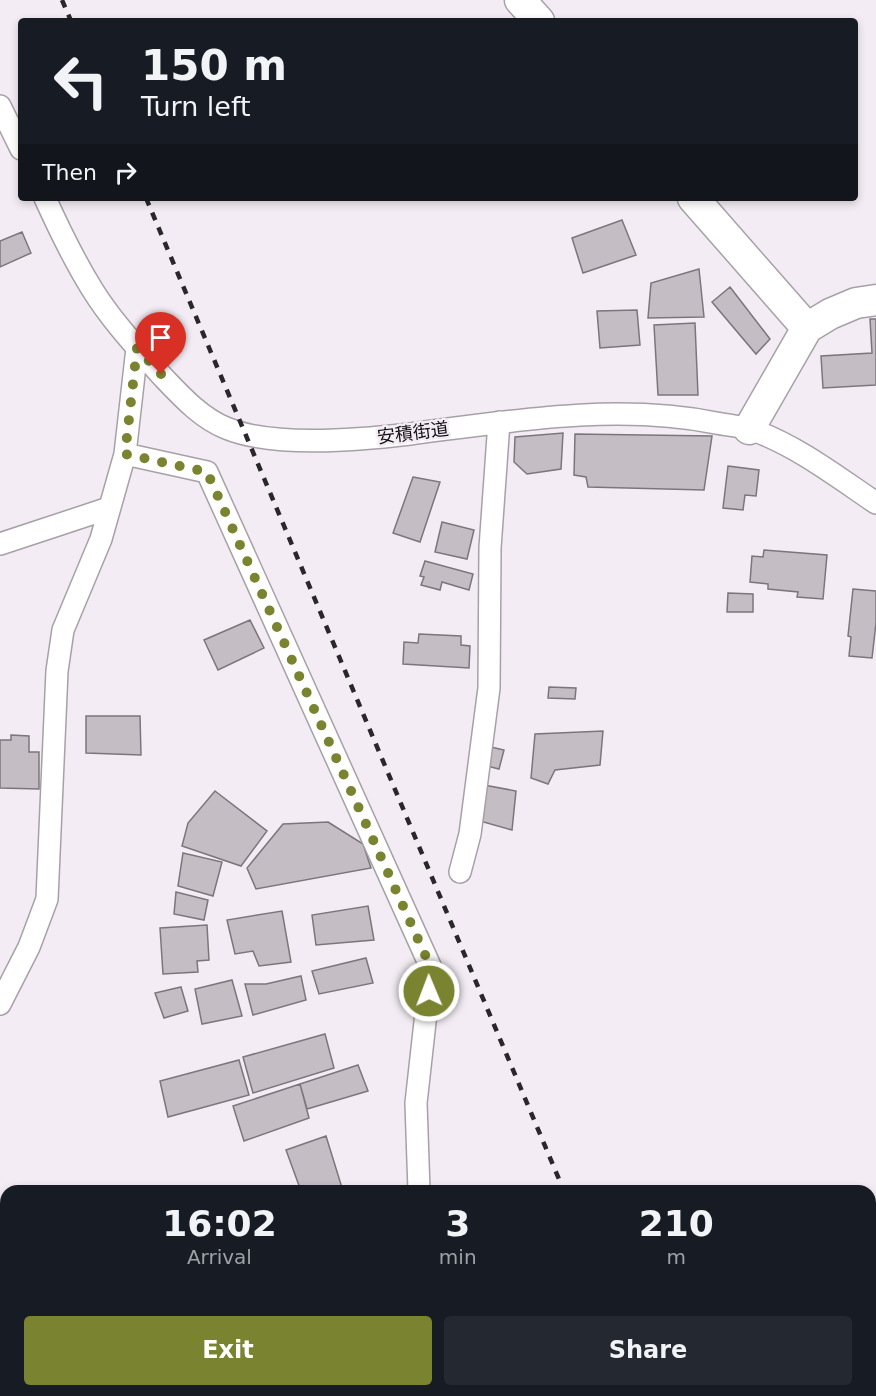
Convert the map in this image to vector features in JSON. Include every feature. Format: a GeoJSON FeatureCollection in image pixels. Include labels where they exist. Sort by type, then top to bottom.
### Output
{"type":"FeatureCollection","features":[{"type":"Feature","properties":{"kind":"street"},"geometry":{"type":"LineString","coordinates":[[520,0],[536,18]]}},
{"type":"Feature","properties":{"kind":"street"},"geometry":{"type":"LineString","coordinates":[[0,105],[18,142]]}},
{"type":"Feature","properties":{"kind":"street","name":"安積街道"},"geometry":{"type":"LineString","coordinates":[[46,201],[92,290],[137,348],[204,417],[226,428],[247,434],[297,440],[368,439],[499,422],[605,414],[682,416],[749,429],[800,453],[876,503]]}},
{"type":"Feature","properties":{"kind":"street"},"geometry":{"type":"LineString","coordinates":[[696,201],[807,328]]}},
{"type":"Feature","properties":{"kind":"street"},"geometry":{"type":"LineString","coordinates":[[749,429],[807,328],[830,314],[856,303],[876,300]]}},
{"type":"Feature","properties":{"kind":"street"},"geometry":{"type":"LineString","coordinates":[[0,1004],[29,947],[47,898],[57,671],[63,630],[101,539],[125,454],[137,348]]}},
{"type":"Feature","properties":{"kind":"street"},"geometry":{"type":"LineString","coordinates":[[460,872],[470,834],[489,688],[490,548],[499,422]]}},
{"type":"Feature","properties":{"kind":"street"},"geometry":{"type":"LineString","coordinates":[[125,454],[207,472],[431,968],[416,1103],[419,1185]]}},
{"type":"Feature","properties":{"kind":"street"},"geometry":{"type":"LineString","coordinates":[[0,544],[109,508]]}},
{"type":"Feature","properties":{"kind":"building"},"geometry":{"type":"Polygon","coordinates":[[[622,220],[636,255],[583,273],[572,238],[622,220]]]}},
{"type":"Feature","properties":{"kind":"building"},"geometry":{"type":"Polygon","coordinates":[[[22,232],[31,253],[0,267],[0,241],[22,232]]]}},
{"type":"Feature","properties":{"kind":"building"},"geometry":{"type":"Polygon","coordinates":[[[699,269],[704,317],[648,318],[651,283],[699,269]]]}},
{"type":"Feature","properties":{"kind":"building"},"geometry":{"type":"Polygon","coordinates":[[[730,287],[770,339],[756,354],[712,302],[730,287]]]}},
{"type":"Feature","properties":{"kind":"building"},"geometry":{"type":"Polygon","coordinates":[[[637,310],[640,345],[600,348],[597,311],[637,310]]]}},
{"type":"Feature","properties":{"kind":"building"},"geometry":{"type":"Polygon","coordinates":[[[870,319],[876,319],[876,385],[823,388],[821,356],[872,353],[870,319]]]}},
{"type":"Feature","properties":{"kind":"building"},"geometry":{"type":"Polygon","coordinates":[[[695,323],[698,395],[658,395],[654,325],[695,323]]]}},
{"type":"Feature","properties":{"kind":"building"},"geometry":{"type":"Polygon","coordinates":[[[563,433],[561,469],[527,474],[514,462],[515,437],[563,433]]]}},
{"type":"Feature","properties":{"kind":"building"},"geometry":{"type":"Polygon","coordinates":[[[575,434],[712,436],[704,490],[588,487],[586,477],[574,475],[575,434]]]}},
{"type":"Feature","properties":{"kind":"building"},"geometry":{"type":"Polygon","coordinates":[[[728,466],[759,470],[756,496],[745,495],[743,510],[723,508],[728,466]]]}},
{"type":"Feature","properties":{"kind":"building"},"geometry":{"type":"Polygon","coordinates":[[[413,477],[440,482],[420,542],[393,533],[413,477]]]}},
{"type":"Feature","properties":{"kind":"building"},"geometry":{"type":"Polygon","coordinates":[[[442,522],[474,530],[467,559],[435,552],[442,522]]]}},
{"type":"Feature","properties":{"kind":"building"},"geometry":{"type":"Polygon","coordinates":[[[764,550],[827,555],[823,599],[797,597],[798,592],[768,589],[768,584],[750,582],[752,556],[763,557],[764,550]]]}},
{"type":"Feature","properties":{"kind":"building"},"geometry":{"type":"Polygon","coordinates":[[[425,561],[473,574],[469,590],[442,582],[440,590],[421,585],[424,577],[420,576],[425,561]]]}},
{"type":"Feature","properties":{"kind":"building"},"geometry":{"type":"Polygon","coordinates":[[[853,589],[876,591],[876,623],[872,658],[849,656],[851,637],[848,636],[853,589]]]}},
{"type":"Feature","properties":{"kind":"building"},"geometry":{"type":"Polygon","coordinates":[[[728,593],[753,594],[753,612],[727,612],[728,593]]]}},
{"type":"Feature","properties":{"kind":"building"},"geometry":{"type":"Polygon","coordinates":[[[250,620],[264,648],[218,670],[204,640],[250,620]]]}},
{"type":"Feature","properties":{"kind":"building"},"geometry":{"type":"Polygon","coordinates":[[[419,634],[461,636],[461,645],[470,646],[469,668],[403,664],[404,642],[418,643],[419,634]]]}},
{"type":"Feature","properties":{"kind":"building"},"geometry":{"type":"Polygon","coordinates":[[[549,687],[576,688],[575,699],[548,698],[549,687]]]}},
{"type":"Feature","properties":{"kind":"building"},"geometry":{"type":"Polygon","coordinates":[[[86,716],[140,716],[141,755],[86,753],[86,716]]]}},
{"type":"Feature","properties":{"kind":"building"},"geometry":{"type":"Polygon","coordinates":[[[603,731],[600,765],[555,770],[548,784],[531,778],[535,734],[603,731]]]}},
{"type":"Feature","properties":{"kind":"building"},"geometry":{"type":"Polygon","coordinates":[[[11,735],[29,736],[29,752],[39,752],[39,789],[0,788],[0,740],[11,740],[11,735]]]}},
{"type":"Feature","properties":{"kind":"building"},"geometry":{"type":"Polygon","coordinates":[[[491,747],[504,750],[499,769],[487,766],[491,747]]]}},
{"type":"Feature","properties":{"kind":"building"},"geometry":{"type":"Polygon","coordinates":[[[484,785],[516,791],[512,830],[480,821],[484,785]]]}},
{"type":"Feature","properties":{"kind":"building"},"geometry":{"type":"Polygon","coordinates":[[[215,791],[267,831],[241,866],[182,846],[188,823],[215,791]]]}},
{"type":"Feature","properties":{"kind":"building"},"geometry":{"type":"Polygon","coordinates":[[[328,822],[363,844],[371,868],[256,889],[247,868],[283,824],[328,822]]]}},
{"type":"Feature","properties":{"kind":"building"},"geometry":{"type":"Polygon","coordinates":[[[183,853],[222,862],[213,896],[178,886],[183,853]]]}},
{"type":"Feature","properties":{"kind":"building"},"geometry":{"type":"Polygon","coordinates":[[[176,892],[208,900],[204,920],[174,914],[176,892]]]}},
{"type":"Feature","properties":{"kind":"building"},"geometry":{"type":"Polygon","coordinates":[[[368,906],[374,940],[316,945],[312,915],[368,906]]]}},
{"type":"Feature","properties":{"kind":"building"},"geometry":{"type":"Polygon","coordinates":[[[282,911],[291,962],[259,966],[253,951],[235,954],[227,920],[282,911]]]}},
{"type":"Feature","properties":{"kind":"building"},"geometry":{"type":"Polygon","coordinates":[[[207,925],[209,960],[197,961],[198,972],[163,974],[160,928],[207,925]]]}},
{"type":"Feature","properties":{"kind":"building"},"geometry":{"type":"Polygon","coordinates":[[[366,958],[373,983],[319,994],[312,971],[366,958]]]}},
{"type":"Feature","properties":{"kind":"building"},"geometry":{"type":"Polygon","coordinates":[[[301,976],[306,1000],[253,1015],[245,984],[266,984],[301,976]]]}},
{"type":"Feature","properties":{"kind":"building"},"geometry":{"type":"Polygon","coordinates":[[[232,980],[242,1016],[202,1024],[195,989],[232,980]]]}},
{"type":"Feature","properties":{"kind":"building"},"geometry":{"type":"Polygon","coordinates":[[[181,987],[188,1011],[164,1018],[155,993],[181,987]]]}},
{"type":"Feature","properties":{"kind":"building"},"geometry":{"type":"Polygon","coordinates":[[[325,1034],[334,1068],[253,1093],[243,1057],[325,1034]]]}},
{"type":"Feature","properties":{"kind":"building"},"geometry":{"type":"Polygon","coordinates":[[[239,1060],[249,1095],[168,1117],[160,1081],[239,1060]]]}},
{"type":"Feature","properties":{"kind":"building"},"geometry":{"type":"Polygon","coordinates":[[[358,1065],[368,1091],[307,1109],[300,1084],[358,1065]]]}},
{"type":"Feature","properties":{"kind":"building"},"geometry":{"type":"Polygon","coordinates":[[[300,1084],[309,1118],[244,1141],[233,1106],[300,1084]]]}},
{"type":"Feature","properties":{"kind":"building"},"geometry":{"type":"Polygon","coordinates":[[[326,1136],[341,1185],[299,1185],[286,1150],[326,1136]]]}},
{"type":"Feature","properties":{"kind":"railway"},"geometry":{"type":"LineString","coordinates":[[62,0],[70,18]]}},
{"type":"Feature","properties":{"kind":"railway"},"geometry":{"type":"LineString","coordinates":[[147,201],[561,1185]]}},
{"type":"Feature","properties":{"kind":"route"},"geometry":{"type":"LineString","coordinates":[[161,374],[137,348],[125,454],[207,472],[431,968],[429,991]]}}]}
